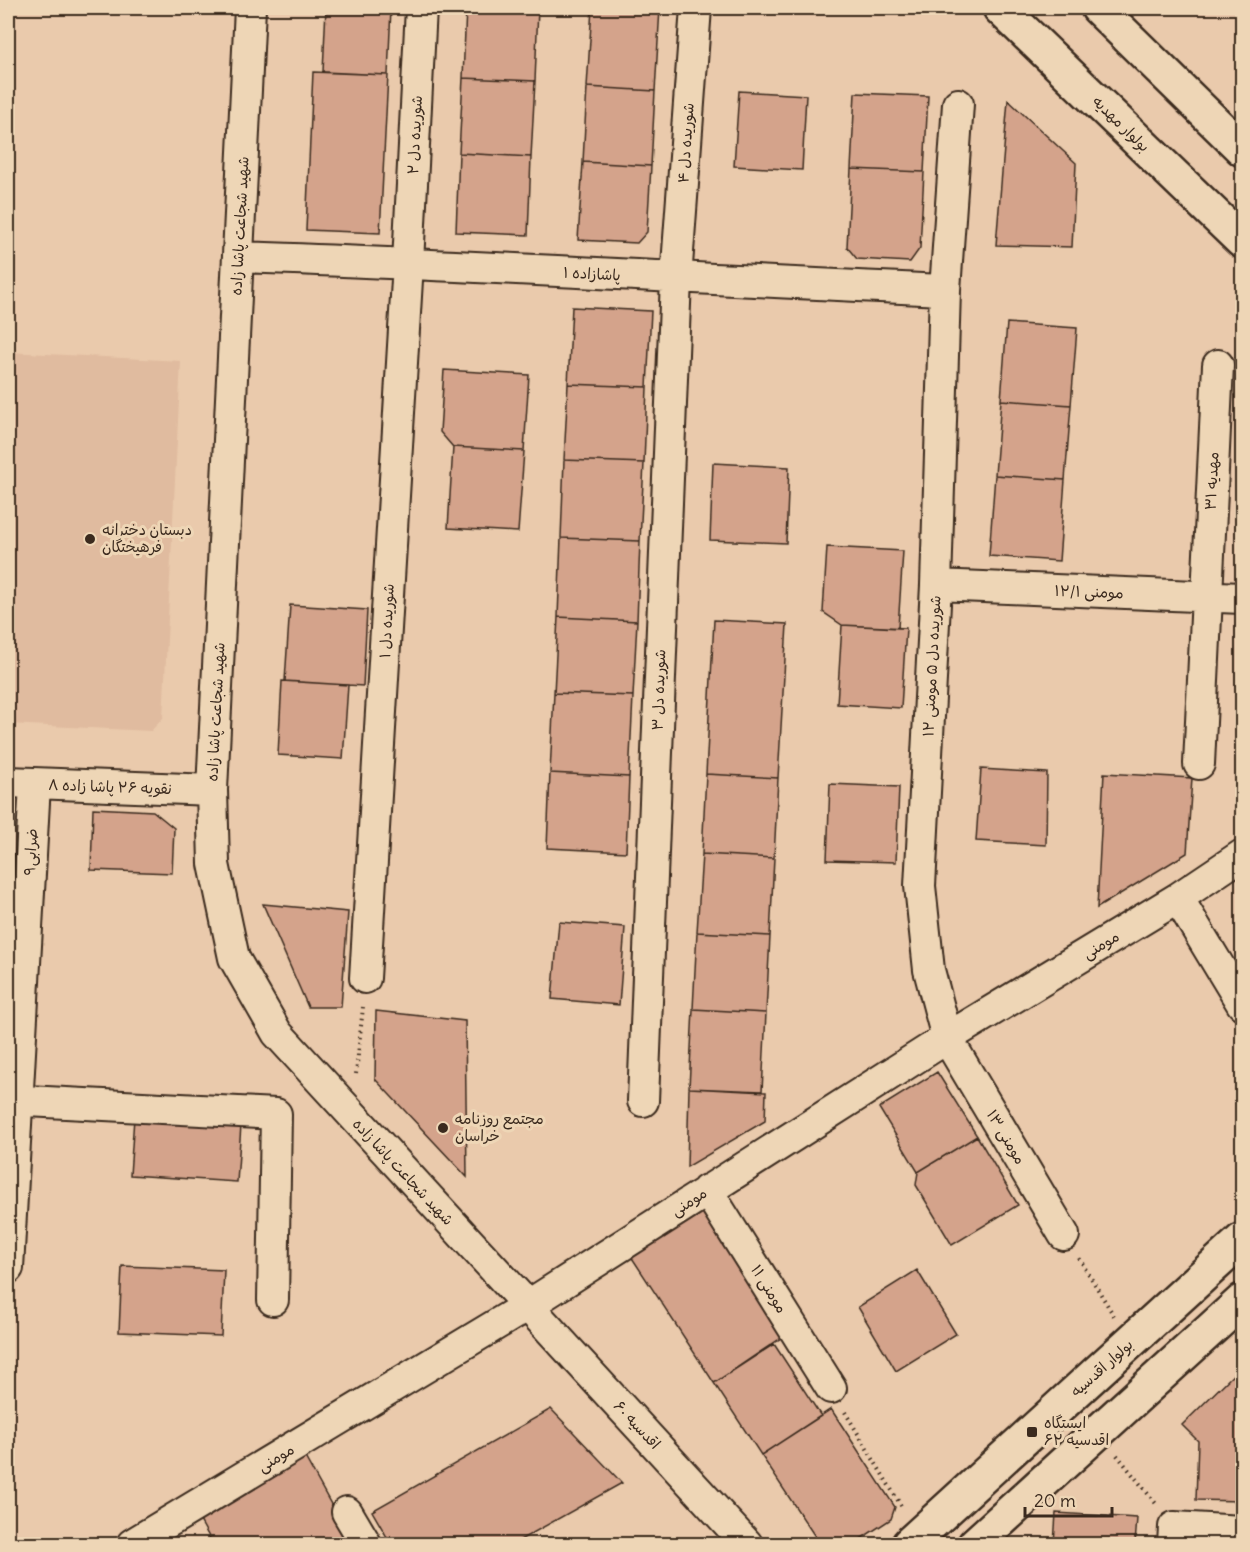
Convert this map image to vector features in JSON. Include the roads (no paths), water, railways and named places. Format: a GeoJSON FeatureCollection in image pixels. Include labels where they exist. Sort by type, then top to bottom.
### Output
{"type":"FeatureCollection","features":[{"type":"Feature","properties":{"kind":"main road","name":"بولوار مهدیه"},"geometry":{"type":"LineString","coordinates":[[1000,8],[1242,241]]}},
{"type":"Feature","properties":{"kind":"main road"},"geometry":{"type":"LineString","coordinates":[[1098,8],[1242,149]]}},
{"type":"Feature","properties":{"kind":"main road","name":"بولوار اقدسیه"},"geometry":{"type":"LineString","coordinates":[[914,1540],[1242,1240]]}},
{"type":"Feature","properties":{"kind":"main road"},"geometry":{"type":"LineString","coordinates":[[975,1545],[1242,1301]]}},
{"type":"Feature","properties":{"kind":"street","name":"شهید شجاعت پاشا زاده"},"geometry":{"type":"LineString","coordinates":[[250,8],[212,790],[214,864],[234,958],[277,1034],[527,1306]]}},
{"type":"Feature","properties":{"kind":"street","name":"شوریده دل ۲"},"geometry":{"type":"LineString","coordinates":[[408,263],[421,8]]}},
{"type":"Feature","properties":{"kind":"street","name":"شوریده دل ۴"},"geometry":{"type":"LineString","coordinates":[[676,279],[696,8]]}},
{"type":"Feature","properties":{"kind":"street","name":"شوریده دل ۵ مومنی ۱۲"},"geometry":{"type":"LineString","coordinates":[[947,1038],[928,970],[920,886],[936,585],[945,290],[958,104]]}},
{"type":"Feature","properties":{"kind":"street","name":"پاشازاده ۱"},"geometry":{"type":"LineString","coordinates":[[239,257],[408,263],[676,279],[945,290]]}},
{"type":"Feature","properties":{"kind":"street","name":"شوریده دل ۱"},"geometry":{"type":"LineString","coordinates":[[365,978],[408,263]]}},
{"type":"Feature","properties":{"kind":"street","name":"شوریده دل ۳"},"geometry":{"type":"LineString","coordinates":[[643,1101],[676,279]]}},
{"type":"Feature","properties":{"kind":"street","name":"مهدیه ۳۱"},"geometry":{"type":"LineString","coordinates":[[1199,764],[1218,365]]}},
{"type":"Feature","properties":{"kind":"street","name":"مومنی ۱۲/۱"},"geometry":{"type":"LineString","coordinates":[[936,585],[1242,598]]}},
{"type":"Feature","properties":{"kind":"street","name":"نقویه ۲۶ پاشا زاده ۸"},"geometry":{"type":"LineString","coordinates":[[21,783],[212,790]]}},
{"type":"Feature","properties":{"kind":"street","name":"ضرابی۹"},"geometry":{"type":"LineString","coordinates":[[8,1268],[21,783]]}},
{"type":"Feature","properties":{"kind":"street","name":"مومنی"},"geometry":{"type":"LineString","coordinates":[[132,1545],[527,1306],[947,1038],[1178,898],[1242,855]]}},
{"type":"Feature","properties":{"kind":"street"},"geometry":{"type":"LineString","coordinates":[[1178,898],[1242,1004]]}},
{"type":"Feature","properties":{"kind":"street","name":"مومنی ۱۳"},"geometry":{"type":"LineString","coordinates":[[947,1038],[1064,1235]]}},
{"type":"Feature","properties":{"kind":"street"},"geometry":{"type":"LineString","coordinates":[[12,1100],[276,1114],[273,1300]]}},
{"type":"Feature","properties":{"kind":"street","name":"مومنی ۱۱"},"geometry":{"type":"LineString","coordinates":[[707,1190],[831,1388]]}},
{"type":"Feature","properties":{"kind":"street","name":"اقدسیه ۶۰"},"geometry":{"type":"LineString","coordinates":[[527,1306],[747,1545]]}},
{"type":"Feature","properties":{"kind":"street"},"geometry":{"type":"LineString","coordinates":[[347,1512],[366,1545]]}},
{"type":"Feature","properties":{"kind":"street"},"geometry":{"type":"LineString","coordinates":[[1173,1536],[1242,1531]]}},
{"type":"Feature","properties":{"kind":"place","name":"دبستان دخترانه فرهیختگان"},"geometry":{"type":"Point","coordinates":[90,539]}},
{"type":"Feature","properties":{"kind":"place","name":"مجتمع روزنامه خراسان"},"geometry":{"type":"Point","coordinates":[443,1128]}},
{"type":"Feature","properties":{"kind":"place","name":"ایستگاه اقدسیه ۶۲"},"geometry":{"type":"Point","coordinates":[1032,1432]}}]}
